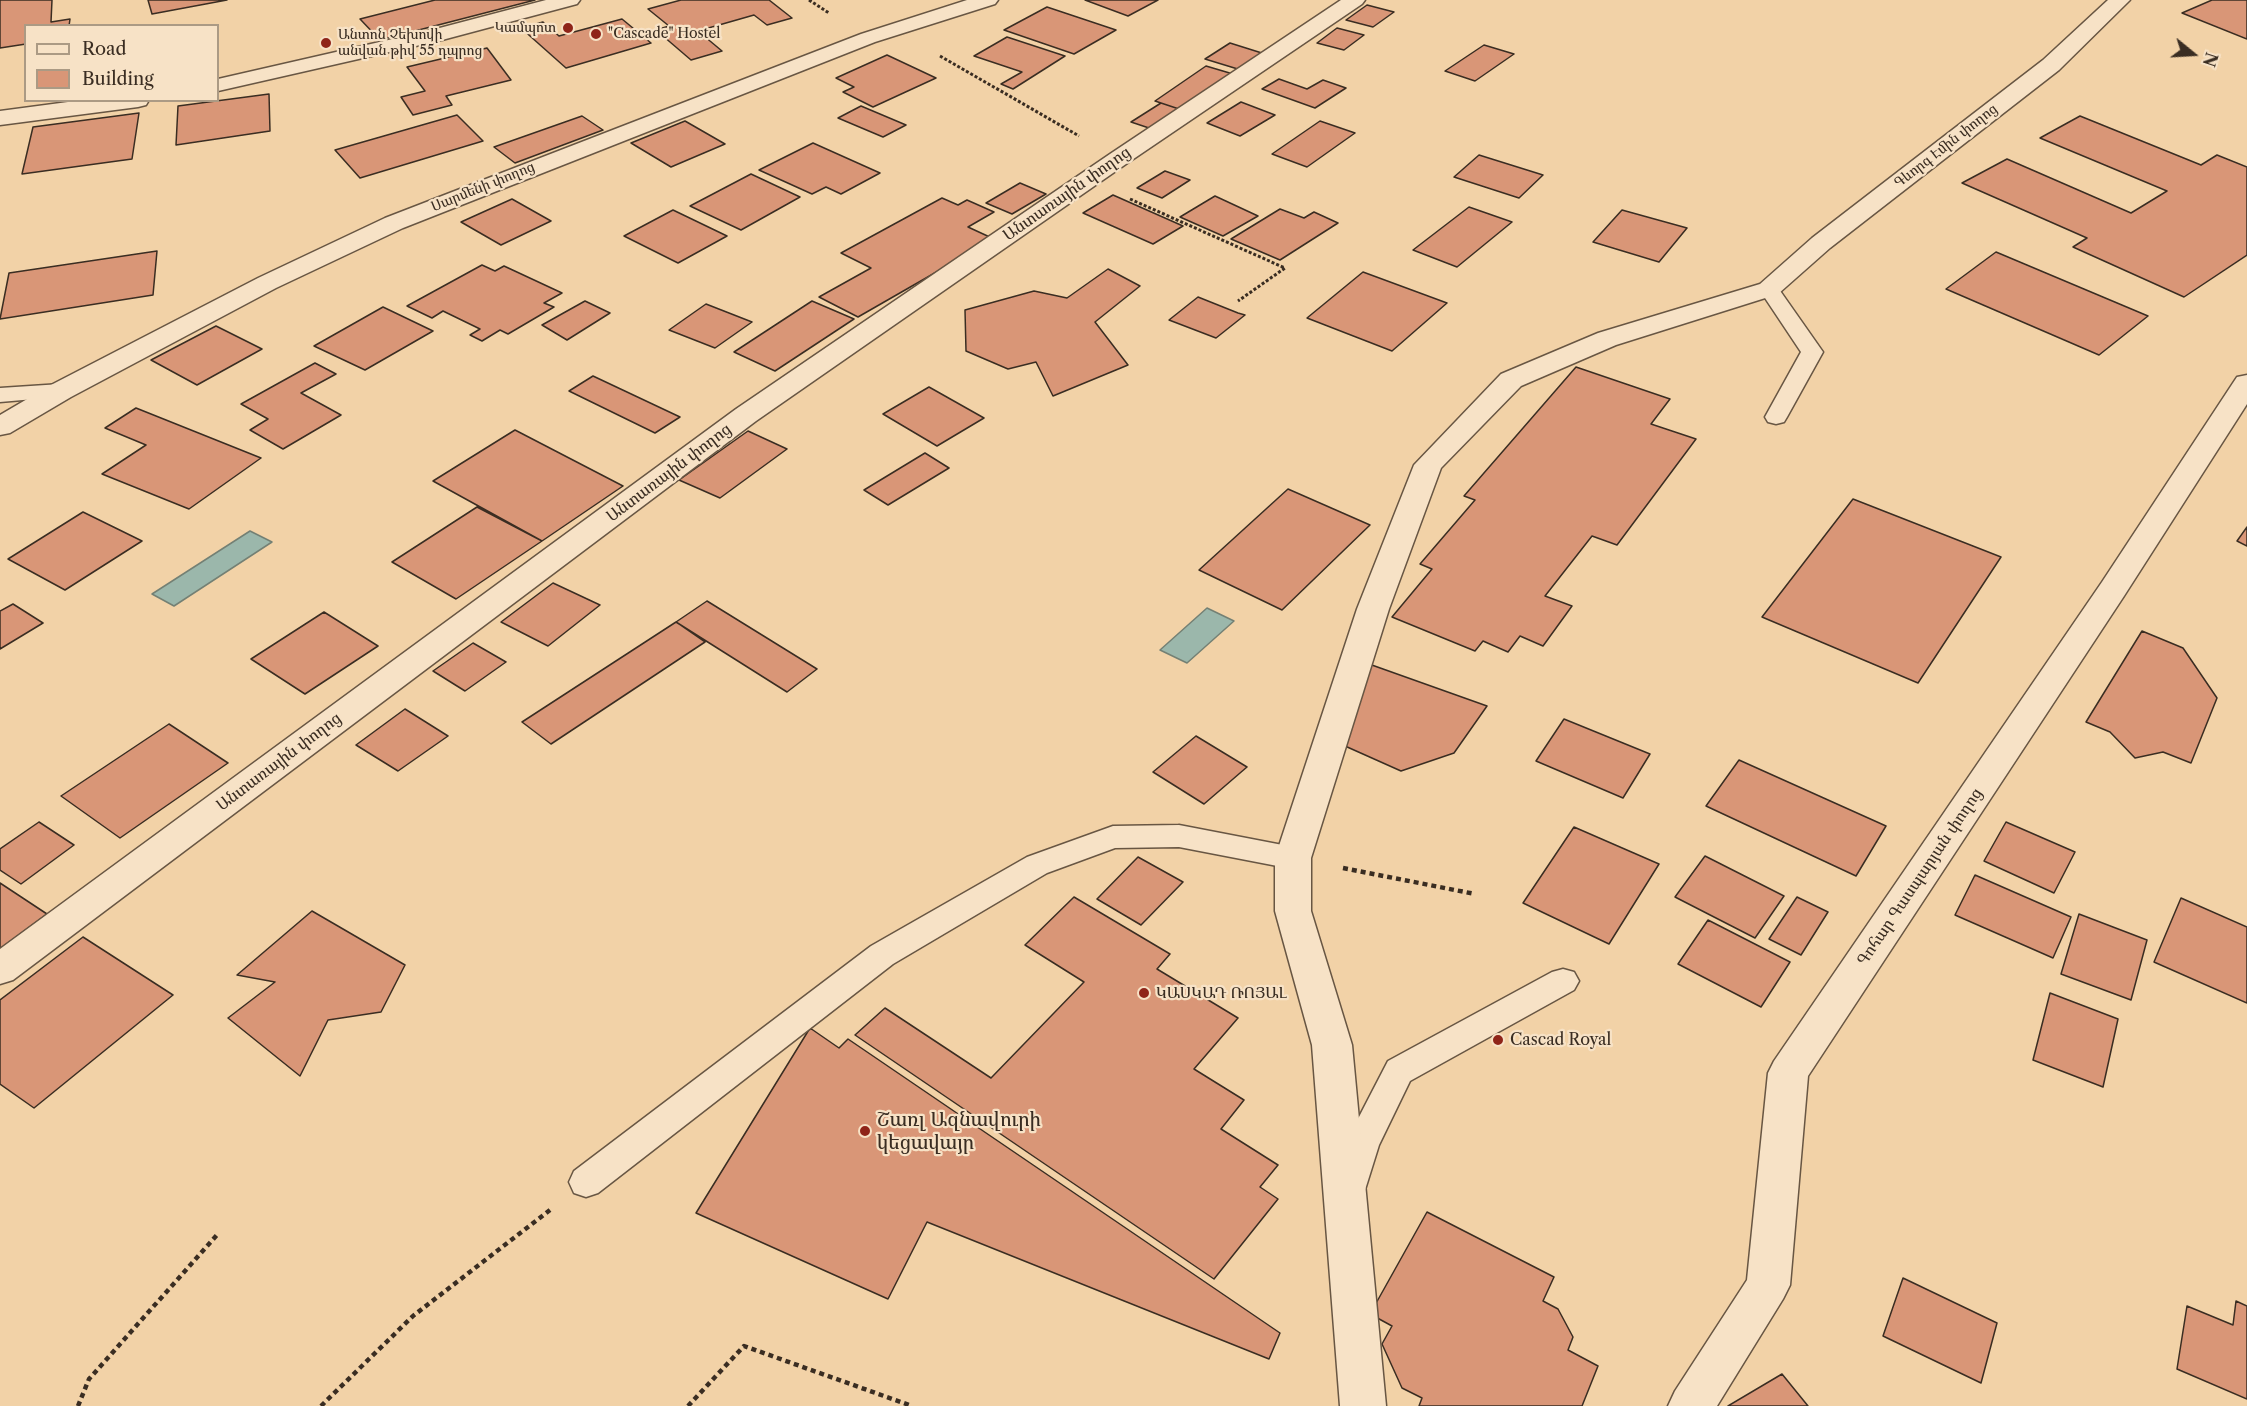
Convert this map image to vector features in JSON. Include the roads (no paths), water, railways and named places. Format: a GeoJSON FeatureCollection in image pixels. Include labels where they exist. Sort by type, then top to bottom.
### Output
{"type":"FeatureCollection","features":[{"type":"Feature","properties":{"kind":"street"},"geometry":{"type":"LineString","coordinates":[[219,85],[435,36],[570,0]]}},
{"type":"Feature","properties":{"kind":"street","name":"Սարմենի փողոց"},"geometry":{"type":"LineString","coordinates":[[0,427],[61,391],[267,284],[394,223],[893,29],[988,0]]}},
{"type":"Feature","properties":{"kind":"street","name":"Անտառային փողոց"},"geometry":{"type":"LineString","coordinates":[[0,969],[746,415],[1118,159],[1355,0]]}},
{"type":"Feature","properties":{"kind":"street","name":"Գևորգ Էմին փողոց"},"geometry":{"type":"LineString","coordinates":[[1769,289],[1821,243],[2051,65],[2120,0]]}},
{"type":"Feature","properties":{"kind":"street"},"geometry":{"type":"LineString","coordinates":[[0,118],[123,102]]}},
{"type":"Feature","properties":{"kind":"street"},"geometry":{"type":"LineString","coordinates":[[1363,1406],[1332,1045],[1293,911],[1293,858],[1373,609],[1428,465],[1511,380],[1607,339],[1769,289]]}},
{"type":"Feature","properties":{"kind":"street","name":"Գոհար Գասպարյան փողոց"},"geometry":{"type":"LineString","coordinates":[[1691,1406],[1768,1285],[1788,1073],[2113,589],[2247,382]]}},
{"type":"Feature","properties":{"kind":"lane"},"geometry":{"type":"LineString","coordinates":[[1769,289],[1812,352],[1776,417]]}},
{"type":"Feature","properties":{"kind":"lane"},"geometry":{"type":"LineString","coordinates":[[0,395],[61,391]]}},
{"type":"Feature","properties":{"kind":"lane"},"geometry":{"type":"LineString","coordinates":[[586,1182],[882,955],[1037,865],[1113,837],[1179,836],[1293,858]]}},
{"type":"Feature","properties":{"kind":"lane"},"geometry":{"type":"LineString","coordinates":[[1347,1200],[1362,1144],[1399,1071],[1563,981]]}},
{"type":"Feature","properties":{"kind":"place","name":"Կամպոտ"},"geometry":{"type":"Point","coordinates":[568,28]}},
{"type":"Feature","properties":{"kind":"place","name":"\"Cascade\" Hostel"},"geometry":{"type":"Point","coordinates":[596,34]}},
{"type":"Feature","properties":{"kind":"place","name":"Անտոն Չեխովի անվան թիվ 55 դպրոց"},"geometry":{"type":"Point","coordinates":[326,43]}},
{"type":"Feature","properties":{"kind":"place","name":"ԿԱՍԿԱԴ ՌՈՅԱԼ"},"geometry":{"type":"Point","coordinates":[1144,993]}},
{"type":"Feature","properties":{"kind":"place","name":"Cascad Royal"},"geometry":{"type":"Point","coordinates":[1498,1040]}},
{"type":"Feature","properties":{"kind":"place","name":"Շառլ Ազնավուրի կեցավայր"},"geometry":{"type":"Point","coordinates":[865,1131]}}]}
